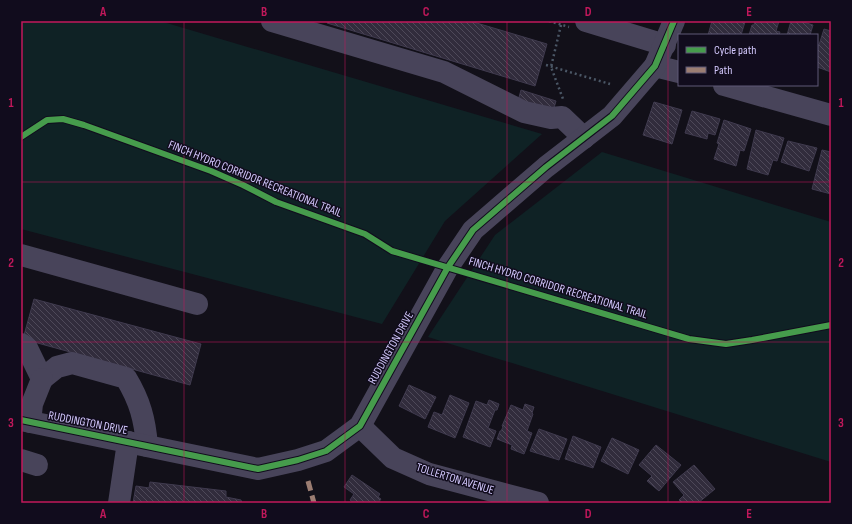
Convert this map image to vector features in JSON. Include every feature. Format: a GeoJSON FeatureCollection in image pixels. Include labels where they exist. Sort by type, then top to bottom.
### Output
{"type":"FeatureCollection","features":[{"type":"Feature","properties":{"kind":"street"},"geometry":{"type":"LineString","coordinates":[[272,21],[444,72],[524,112],[551,118],[561,117],[584,138]]}},
{"type":"Feature","properties":{"kind":"street"},"geometry":{"type":"LineString","coordinates":[[586,21],[664,45]]}},
{"type":"Feature","properties":{"kind":"street","name":"RUDDINGTON DRIVE"},"geometry":{"type":"LineString","coordinates":[[26,421],[258,469],[298,460],[326,451],[360,426],[448,267],[473,230],[546,167],[612,116],[655,66],[674,21]]}},
{"type":"Feature","properties":{"kind":"street"},"geometry":{"type":"LineString","coordinates":[[655,66],[678,72]]}},
{"type":"Feature","properties":{"kind":"street"},"geometry":{"type":"LineString","coordinates":[[728,86],[831,115]]}},
{"type":"Feature","properties":{"kind":"street"},"geometry":{"type":"LineString","coordinates":[[21,255],[197,304]]}},
{"type":"Feature","properties":{"kind":"street"},"geometry":{"type":"LineString","coordinates":[[21,344],[27,348],[42,379]]}},
{"type":"Feature","properties":{"kind":"street"},"geometry":{"type":"LineString","coordinates":[[26,421],[42,379],[57,367],[72,363],[126,378],[136,395],[146,427],[138,444],[119,503]]}},
{"type":"Feature","properties":{"kind":"street","name":"TOLLERTON AVENUE"},"geometry":{"type":"LineString","coordinates":[[360,426],[394,458],[429,474],[538,503]]}},
{"type":"Feature","properties":{"kind":"path"},"geometry":{"type":"LineString","coordinates":[[561,117],[564,101],[551,67],[562,25]]}},
{"type":"Feature","properties":{"kind":"path"},"geometry":{"type":"LineString","coordinates":[[546,65],[610,84]]}},
{"type":"Feature","properties":{"kind":"green space"},"geometry":{"type":"Polygon","coordinates":[[[21,21],[160,21],[542,134],[445,221],[382,324],[21,229],[21,21]]]}},
{"type":"Feature","properties":{"kind":"green space"},"geometry":{"type":"Polygon","coordinates":[[[602,152],[831,222],[831,462],[428,337],[495,235],[602,152]]]}},
{"type":"Feature","properties":{"kind":"building"},"geometry":{"type":"Polygon","coordinates":[[[328,21],[470,21],[547,44],[535,86],[327,23],[328,21]]]}},
{"type":"Feature","properties":{"kind":"building"},"geometry":{"type":"Polygon","coordinates":[[[712,21],[745,22],[741,34],[708,34],[712,21]]]}},
{"type":"Feature","properties":{"kind":"building"},"geometry":{"type":"Polygon","coordinates":[[[755,21],[779,21],[776,31],[780,32],[779,34],[749,34],[752,25],[754,25],[755,21]]]}},
{"type":"Feature","properties":{"kind":"building"},"geometry":{"type":"Polygon","coordinates":[[[791,21],[800,21],[813,25],[810,34],[787,34],[791,21]]]}},
{"type":"Feature","properties":{"kind":"building"},"geometry":{"type":"Polygon","coordinates":[[[824,29],[831,31],[831,72],[818,67],[819,45],[824,29]]]}},
{"type":"Feature","properties":{"kind":"building"},"geometry":{"type":"Polygon","coordinates":[[[521,90],[556,101],[551,118],[516,108],[521,90]]]}},
{"type":"Feature","properties":{"kind":"building"},"geometry":{"type":"Polygon","coordinates":[[[654,102],[682,110],[672,144],[643,135],[654,102]]]}},
{"type":"Feature","properties":{"kind":"building"},"geometry":{"type":"Polygon","coordinates":[[[692,111],[720,119],[715,135],[708,133],[707,139],[685,133],[692,111]]]}},
{"type":"Feature","properties":{"kind":"building"},"geometry":{"type":"Polygon","coordinates":[[[724,120],[751,129],[744,151],[740,150],[736,166],[714,159],[724,120]]]}},
{"type":"Feature","properties":{"kind":"building"},"geometry":{"type":"Polygon","coordinates":[[[756,130],[784,138],[777,161],[773,160],[768,175],[747,169],[756,130]]]}},
{"type":"Feature","properties":{"kind":"building"},"geometry":{"type":"Polygon","coordinates":[[[788,141],[817,148],[809,171],[781,162],[788,141]]]}},
{"type":"Feature","properties":{"kind":"building"},"geometry":{"type":"Polygon","coordinates":[[[822,150],[831,152],[831,194],[812,189],[822,150]]]}},
{"type":"Feature","properties":{"kind":"building"},"geometry":{"type":"Polygon","coordinates":[[[34,299],[201,344],[190,385],[23,339],[34,299]]]}},
{"type":"Feature","properties":{"kind":"building"},"geometry":{"type":"Polygon","coordinates":[[[409,385],[436,397],[425,419],[399,406],[409,385]]]}},
{"type":"Feature","properties":{"kind":"building"},"geometry":{"type":"Polygon","coordinates":[[[450,395],[469,403],[455,438],[428,427],[434,412],[442,415],[450,395]]]}},
{"type":"Feature","properties":{"kind":"building"},"geometry":{"type":"Polygon","coordinates":[[[489,400],[499,404],[488,428],[496,431],[490,447],[463,437],[476,401],[487,405],[489,400]]]}},
{"type":"Feature","properties":{"kind":"building"},"geometry":{"type":"Polygon","coordinates":[[[525,404],[534,407],[527,431],[532,433],[524,454],[511,449],[512,445],[497,439],[511,405],[523,410],[525,404]]]}},
{"type":"Feature","properties":{"kind":"building"},"geometry":{"type":"Polygon","coordinates":[[[539,429],[567,439],[559,460],[530,451],[539,429]]]}},
{"type":"Feature","properties":{"kind":"building"},"geometry":{"type":"Polygon","coordinates":[[[573,436],[601,447],[593,468],[565,459],[573,436]]]}},
{"type":"Feature","properties":{"kind":"building"},"geometry":{"type":"Polygon","coordinates":[[[612,438],[639,450],[628,474],[601,461],[612,438]]]}},
{"type":"Feature","properties":{"kind":"building"},"geometry":{"type":"Polygon","coordinates":[[[656,445],[681,465],[659,491],[647,481],[652,476],[639,465],[656,445]]]}},
{"type":"Feature","properties":{"kind":"building"},"geometry":{"type":"Polygon","coordinates":[[[694,465],[715,489],[698,503],[682,503],[679,500],[684,495],[673,482],[694,465]]]}},
{"type":"Feature","properties":{"kind":"building"},"geometry":{"type":"Polygon","coordinates":[[[352,475],[380,494],[378,497],[381,499],[378,503],[354,503],[350,500],[354,494],[344,487],[352,475]]]}},
{"type":"Feature","properties":{"kind":"building"},"geometry":{"type":"Polygon","coordinates":[[[150,482],[226,491],[226,497],[241,500],[242,503],[133,503],[136,486],[149,488],[150,482]]]}},
{"type":"Feature","properties":{"kind":"marked path"},"geometry":{"type":"LineString","coordinates":[[308,481],[314,503]]}},
{"type":"Feature","properties":{"kind":"cycle path"},"geometry":{"type":"LineString","coordinates":[[21,420],[258,469],[298,460],[326,451],[360,426],[448,267],[473,230],[546,167],[612,116],[655,66],[674,21]]}},
{"type":"Feature","properties":{"kind":"cycle path","name":"FINCH HYDRO CORRIDOR RECREATIONAL TRAIL"},"geometry":{"type":"LineString","coordinates":[[21,137],[47,120],[63,119],[84,125],[211,171],[276,202],[365,234],[392,251],[689,339],[726,344],[831,325]]}}]}
